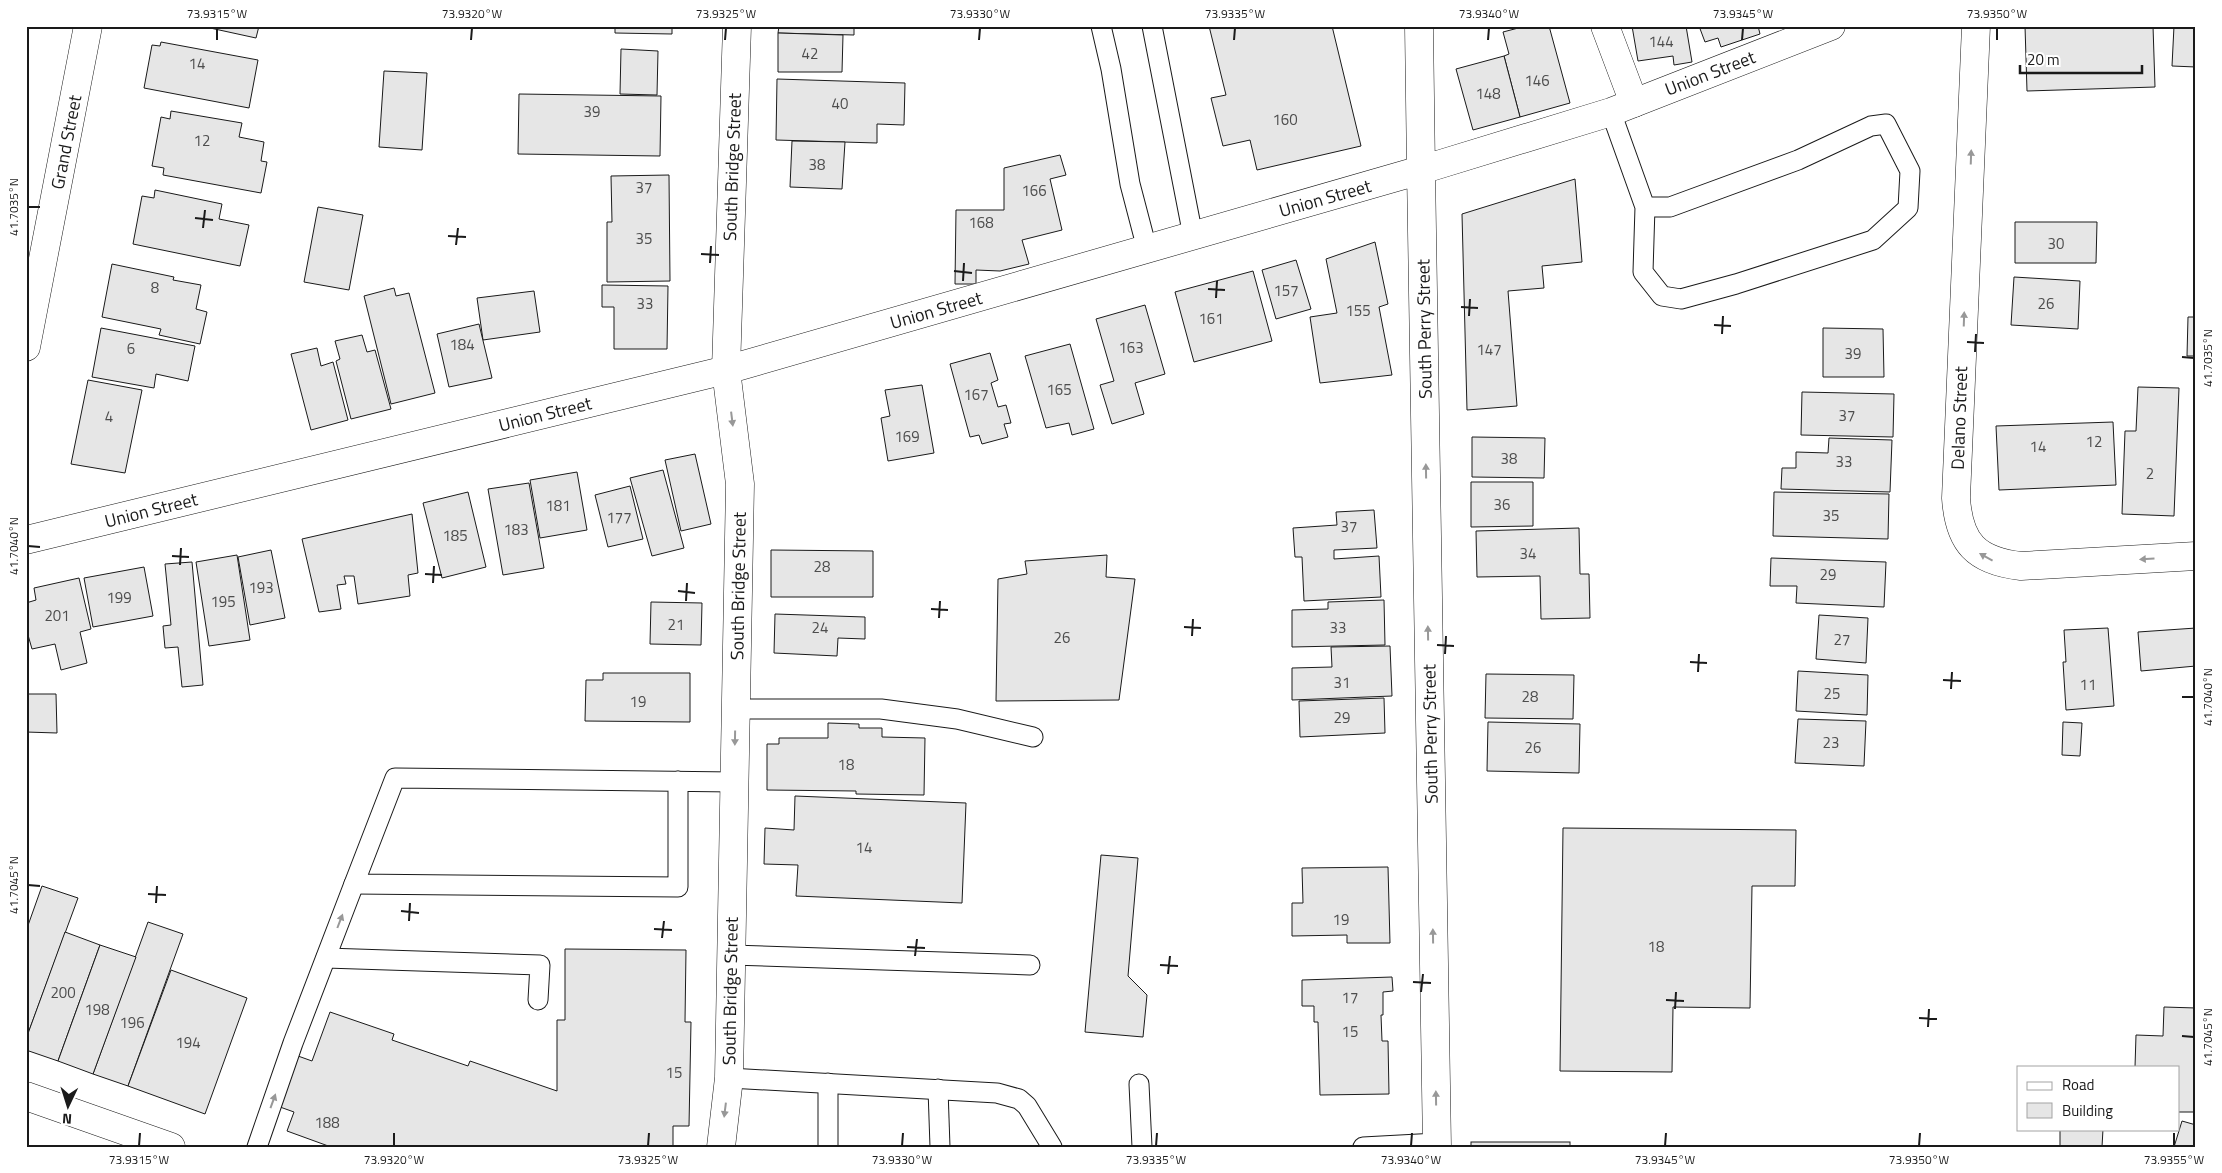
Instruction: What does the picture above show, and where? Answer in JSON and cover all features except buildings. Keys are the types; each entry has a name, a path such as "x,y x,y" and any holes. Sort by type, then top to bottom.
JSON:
{"street":[{"name":"Grand Street","path":"26,347 88,26"},
{"name":"South Bridge Street","path":"721,1147 729,1078 740,484 726,370 737,26"},
{"name":"South Perry Street","path":"1419,26 1437,1145"},
{"path":"1605,26 1622,107"},
{"name":"Union Street","path":"26,540 726,370 1421,170 1622,107 1830,26"},
{"name":"Delano Street","path":"1976,26 1956,498 1957,517 1964,536 1974,549 1988,559 2004,564 2021,566 2196,556"},
{"path":"26,1096 168,1146"}],"lane":[{"path":"1101,26 1111,69 1130,184 1147,249"},
{"path":"1152,26 1193,236"},
{"path":"1622,107 1645,207 1643,272 1662,296 1681,299 1736,284 1873,240 1908,208 1910,171 1886,124 1871,126 1798,160 1670,207 1645,207"},
{"path":"736,710 881,709 957,719 1033,737"},
{"path":"257,1147 326,958 395,778 734,782"},
{"path":"354,884 678,887 678,782"},
{"path":"731,955 1030,965"},
{"path":"326,958 540,965 538,1000"},
{"path":"729,1078 997,1093 1019,1099 1035,1117 1046,1140 1052,1147"},
{"path":"828,1083 828,1147"},
{"path":"1139,1084 1142,1147"},
{"path":"938,1090 940,1147"},
{"path":"1363,1147 1437,1145"}]}
